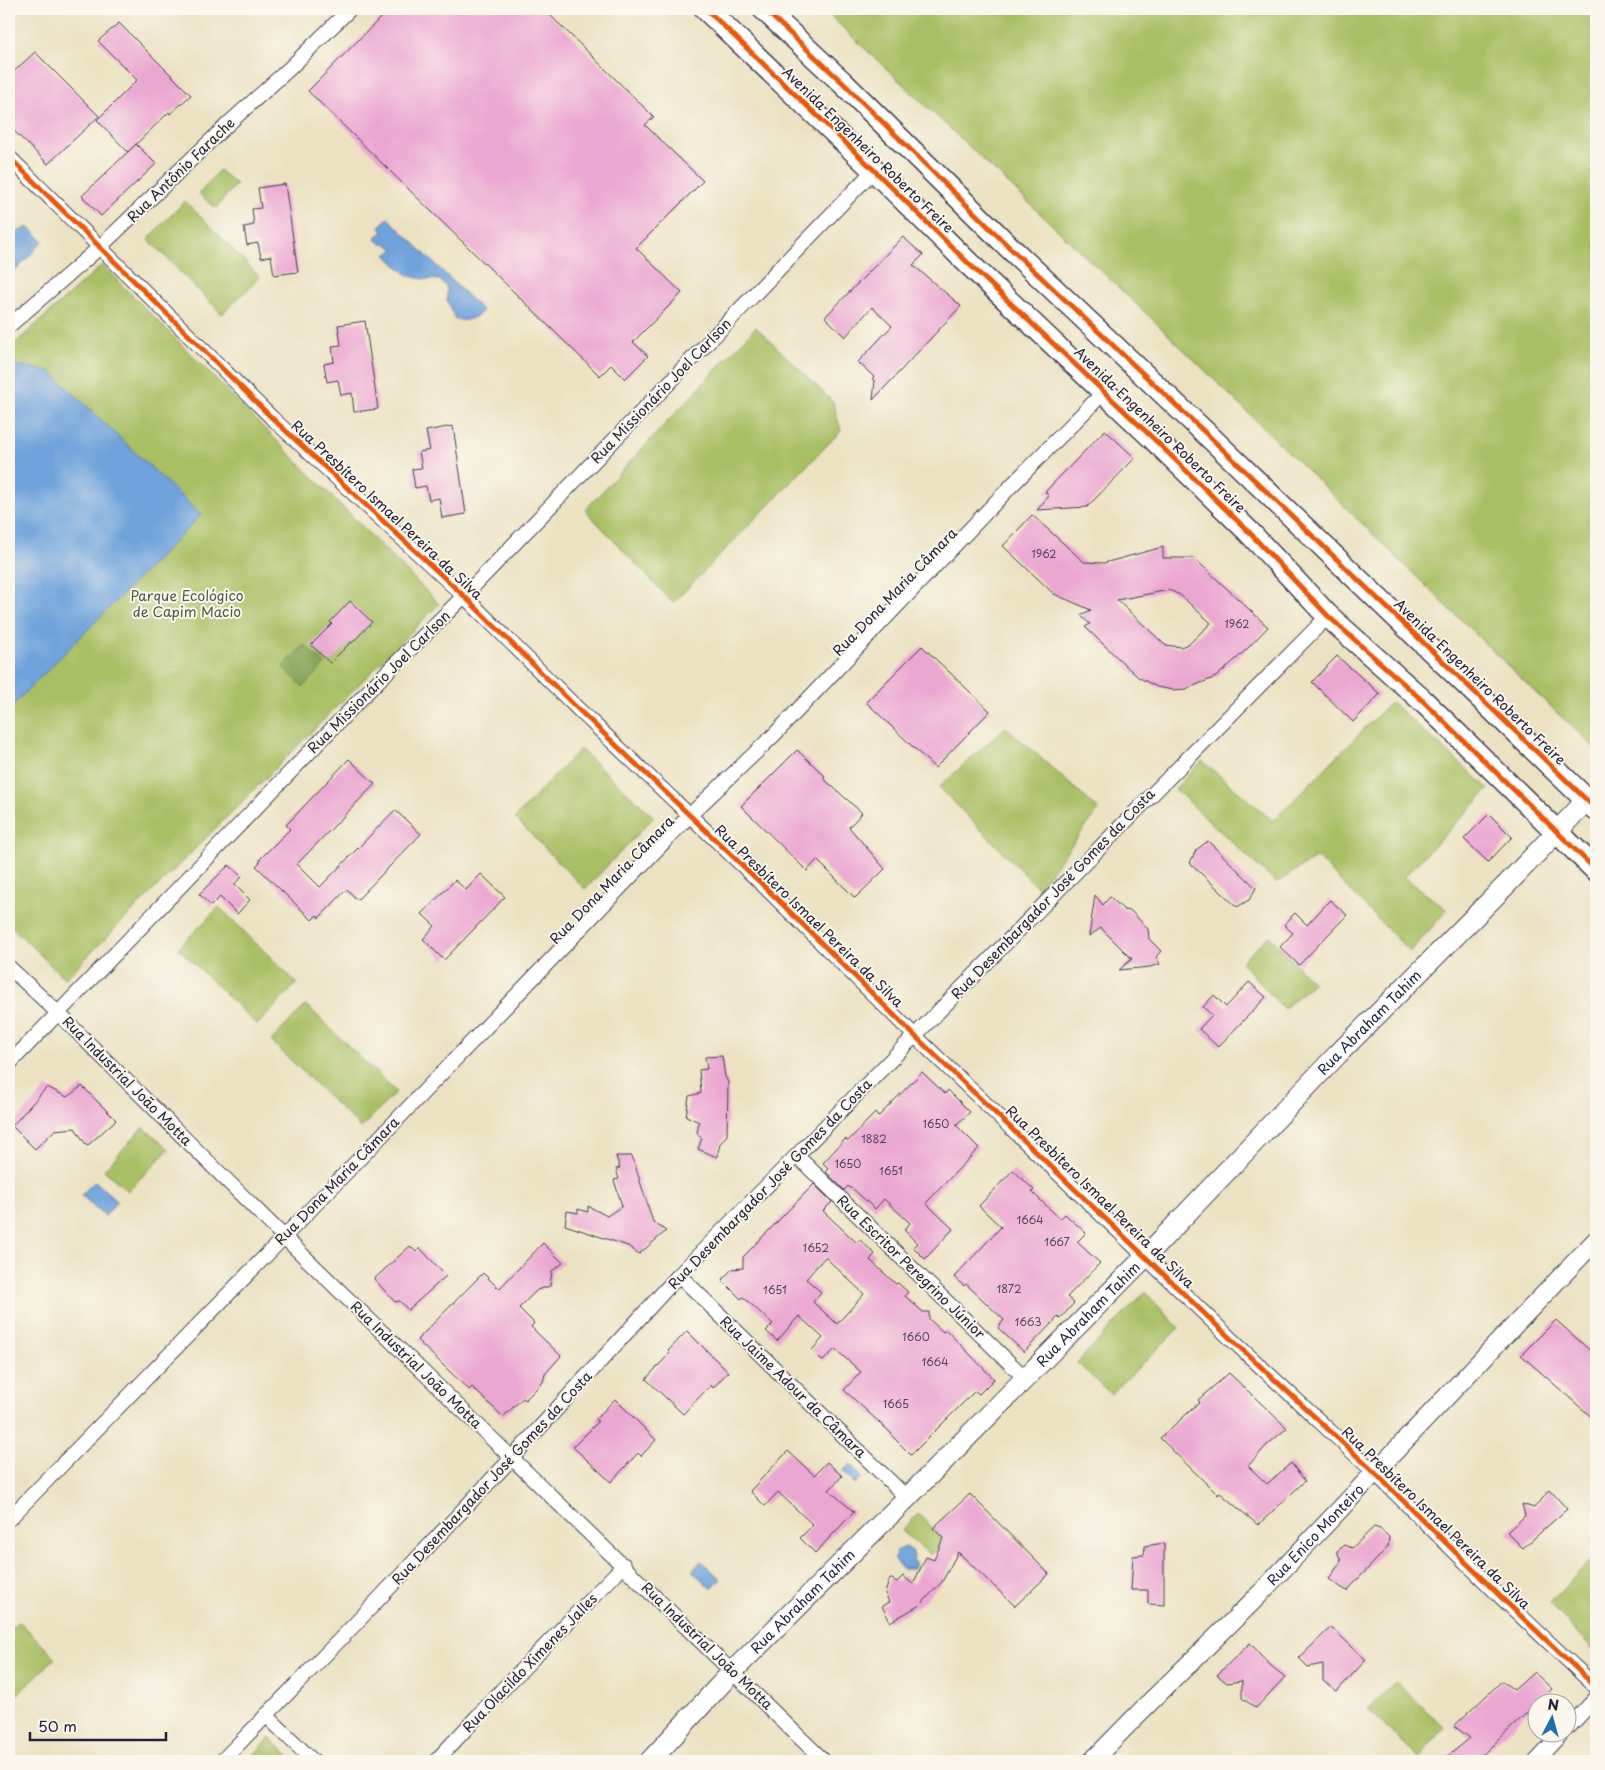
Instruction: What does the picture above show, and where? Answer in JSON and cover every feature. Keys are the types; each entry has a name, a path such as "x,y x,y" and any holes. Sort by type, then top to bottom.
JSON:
{"main road":[{"name":"Avenida Engenheiro Roberto Freire","path":"706,9 1248,531 1328,616 1423,701 1596,870"},
{"name":"Avenida Engenheiro Roberto Freire","path":"764,9 843,83 1008,246 1207,434 1591,804"},
{"name":"Rua Abraham Tahim","path":"650,1761 732,1672 1146,1256 1338,1054 1508,883 1556,831 1591,804"}],"street":[{"name":"Rua Antônio Farache","path":"9,326 100,247 350,9"},
{"name":"Rua Presbítero Ismael Pereira da Silva","path":"9,157 272,418 464,596 914,1036 1232,1340 1374,1472 1504,1600 1596,1687"},
{"name":"Rua Missionário Joel Carlson","path":"9,1064 372,687 464,596 874,170"},
{"name":"Rua Dona Maria Câmara","path":"9,1518 690,815 775,734 1012,485 1104,392"},
{"name":"Rua Desembargador José Gomes da Costa","path":"222,1761 512,1458 680,1275 1328,616"},
{"name":"Rua Industrial João Motta","path":"9,967 824,1761"},
{"name":"Rua Escritor Peregrino Júnior","path":"797,1156 1025,1378"},
{"name":"Rua Enico Monteiro","path":"1092,1761 1252,1602 1596,1240"},
{"name":"Rua Jaime Adour da Câmara","path":"680,1275 907,1498"},
{"name":"Rua Olacildo Ximenes Jalles","path":"436,1761 502,1690 624,1565"},
{"path":"1578,1717 1596,1698"},
{"path":"266,1715 313,1761"},
{"path":"1536,1761 1554,1742"}],"green space":[{"path":"823,9 1596,9 1596,749 1538,695 1153,320"},
{"path":"219,170 236,184 216,208 199,194"},
{"path":"185,201 260,277 222,314 148,239"},
{"name":"Parque Ecológico de Capim Macio","path":"102,265 439,604 65,979 9,924 9,349"},
{"path":"756,327 833,402 841,431 673,603 585,510"},
{"path":"304,645 325,664 303,687 283,667"},
{"path":"1391,702 1489,789 1404,877 1447,910 1410,952 1317,857 1276,883 1175,789 1202,761 1273,821"},
{"path":"1006,727 1099,810 1038,888 939,787"},
{"path":"580,749 654,817 585,889 515,818"},
{"path":"219,907 297,983 257,1025 178,948"},
{"path":"1269,936 1313,983 1284,1009 1241,962"},
{"path":"306,1005 396,1092 361,1128 271,1041"},
{"path":"143,1127 169,1149 128,1191 104,1170"},
{"path":"1145,1292 1179,1328 1111,1394 1077,1363"},
{"path":"918,1514 946,1541 931,1555 902,1531"},
{"path":"1596,1554 1596,1653 1550,1603"},
{"path":"19,1621 55,1658 9,1703 9,1630"},
{"path":"1396,1682 1444,1727 1419,1758 1368,1709"},
{"path":"270,1738 294,1761 248,1761"}],"water":[{"path":"388,218 483,311 470,319 455,319 447,300 447,288 440,280 415,277 394,263 386,255 394,249 385,243 383,245 374,238 383,232 379,226"},
{"path":"29,227 43,241 9,277 12,234"},
{"path":"9,364 50,371 201,515 9,709"},
{"path":"95,1181 117,1201 105,1216 81,1195"},
{"path":"850,1464 862,1477 855,1484 843,1471"},
{"path":"906,1547 912,1551 914,1557 913,1562 916,1564 913,1569 902,1569 894,1558 898,1550"},
{"path":"701,1561 721,1579 712,1589 692,1571"}],"building":[{"path":"389,9 544,9 654,117 645,125 703,181 636,248 682,293 633,342 648,356 625,379 611,365 600,376 308,91"},
{"path":"119,23 191,95 170,114 169,112 128,152 97,120 137,80 98,41"},
{"path":"35,52 99,116 48,164 9,126 9,76"},
{"path":"136,144 156,164 101,216 82,196"},
{"path":"285,184 298,272 274,275 271,256 261,258 258,243 247,245 244,227 254,225 252,209 261,208 258,188"},
{"path":"903,237 923,255 913,265 961,306 873,400 875,381 872,379 874,377 858,362 892,326 872,307 845,337 825,317"},
{"path":"365,321 378,409 354,412 352,393 341,395 338,380 327,382 324,364 334,362 332,346 341,345 338,325"},
{"path":"453,426 466,514 442,518 439,498 429,500 426,486 415,488 412,469 422,468 419,452 430,450 426,431"},
{"path":"1105,430 1135,458 1087,507 1037,510 1049,496 1045,492"},
{"path":"1032,515 1084,562 1104,563 1163,547 1163,558 1194,558 1268,627 1216,677 1186,689 1173,690 1157,687 1138,677 1085,627 1090,624 1080,615 1091,610 1054,594 1003,546","holes":["1169,590 1180,595 1211,623 1190,643 1181,647 1165,645 1117,600"]},
{"path":"350,601 372,622 330,663 311,645 332,624 330,622"},
{"path":"922,646 990,711 935,768 866,702"},
{"path":"1337,656 1380,694 1353,722 1312,682"},
{"path":"797,750 825,776 823,778 862,813 849,827 885,869 855,898 817,860 807,871 741,806"},
{"path":"349,759 375,784 297,864 320,887 395,810 421,834 357,900 347,889 319,918 317,915 312,920 256,866 260,859 290,829 286,825"},
{"path":"1489,814 1512,837 1488,862 1464,839"},
{"path":"1208,841 1256,888 1249,900 1237,907 1190,863 1196,850"},
{"path":"229,865 242,877 234,884 250,900 237,914 220,897 211,906 199,894"},
{"path":"481,874 505,897 444,960 423,939 435,926 422,914 455,880 466,890"},
{"path":"1095,895 1103,905 1110,897 1124,910 1131,911 1148,929 1149,939 1161,951 1156,957 1160,964 1150,967 1119,970 1132,959 1101,928 1089,936"},
{"path":"1330,900 1347,915 1299,965 1280,947 1293,933 1284,925 1295,913 1307,925"},
{"path":"1249,982 1266,997 1218,1047 1199,1029 1212,1015 1203,1007 1214,995 1226,1007"},
{"path":"722,1056 725,1077 728,1082 727,1135 720,1144 717,1157 698,1149 702,1138 697,1134 699,1122 686,1116 689,1096 701,1093 699,1070 707,1069 705,1057"},
{"path":"922,1072 945,1094 948,1090 970,1112 956,1125 979,1148 926,1203 953,1229 925,1259 913,1247 917,1243 904,1230 910,1223 884,1199 875,1209 852,1188 848,1186 844,1190 826,1172 829,1169 823,1163 845,1139 848,1141 875,1113 878,1117"},
{"path":"82,1086 116,1120 87,1146 75,1128 55,1130 35,1149 12,1126 47,1087 67,1097"},
{"path":"616,1156 632,1156 653,1222 666,1231 639,1254 628,1246 565,1225 567,1211 578,1213 578,1209 588,1212 588,1206 607,1216 622,1206 614,1180 619,1179 616,1169 620,1168"},
{"path":"1013,1170 1034,1190 1032,1192 1060,1219 1065,1214 1086,1233 1077,1242 1100,1263 1067,1297 1074,1303 1060,1319 1058,1317 1024,1352 998,1328 1004,1320 966,1284 964,1286 954,1277 1001,1227 979,1206"},
{"path":"814,1184 832,1202 823,1211 857,1243 860,1240 875,1254 870,1260 896,1284 898,1283 908,1292 905,1296 923,1312 929,1312 929,1319 943,1332 946,1330 994,1379 979,1394 975,1391 911,1455 892,1434 844,1390 861,1372 835,1349 823,1361 812,1350 823,1338 799,1316 777,1341 766,1331 773,1324 743,1297 741,1299 722,1280 732,1269 743,1268 743,1257","holes":["825,1257 864,1294 837,1324 813,1302 821,1292 806,1279"]},
{"path":"543,1243 563,1263 552,1271 550,1286 537,1290 519,1308 534,1323 531,1327 561,1356 545,1374 543,1382 525,1400 523,1398 503,1417 472,1387 469,1390 417,1340 483,1273 499,1289"},
{"path":"410,1246 416,1252 420,1248 446,1276 408,1310 400,1301 395,1302 374,1279"},
{"path":"1556,1320 1596,1356 1596,1421 1521,1355"},
{"path":"687,1331 728,1372 713,1388 711,1385 683,1414 646,1379"},
{"path":"1229,1373 1287,1428 1267,1445 1248,1466 1267,1484 1291,1463 1305,1481 1258,1525 1220,1493 1218,1495 1160,1438 1200,1402 1198,1400"},
{"path":"615,1399 656,1440 641,1456 638,1453 611,1482 573,1447 598,1422 596,1419"},
{"path":"788,1451 814,1475 827,1462 842,1476 829,1490 854,1512 815,1553 800,1538 813,1525 778,1492 765,1506 750,1491"},
{"path":"1550,1490 1567,1509 1523,1548 1507,1532 1525,1516 1522,1504 1534,1508"},
{"path":"970,1494 1049,1574 1015,1606 958,1552 942,1582 920,1605 890,1622 882,1606 889,1602 885,1593 890,1578 897,1582 903,1576 913,1584 926,1557 934,1560 943,1538 933,1528"},
{"path":"1374,1527 1380,1529 1389,1537 1388,1547 1347,1591 1329,1579 1341,1561 1337,1551 1345,1545 1352,1548"},
{"path":"1164,1543 1164,1605 1148,1604 1148,1590 1131,1590 1133,1556 1144,1555 1145,1546"},
{"path":"1331,1627 1366,1660 1337,1691 1323,1681 1323,1664 1308,1667 1299,1658"},
{"path":"1250,1643 1270,1665 1285,1677 1256,1708 1242,1698 1242,1681 1227,1683 1217,1675"},
{"path":"1534,1672 1552,1689 1549,1692 1528,1692 1528,1712 1476,1761 1442,1761 1470,1738 1454,1726 1502,1681 1514,1690"}],"cycle path":[{"path":"706,9 966,261 1157,442 1248,531 1328,616 1423,701 1596,870"},
{"path":"764,9 843,83 1008,246 1214,441 1596,809"},
{"path":"9,157 272,418 464,596 577,708 765,887 915,1036 1232,1340 1374,1472 1504,1600 1596,1687"}]}
